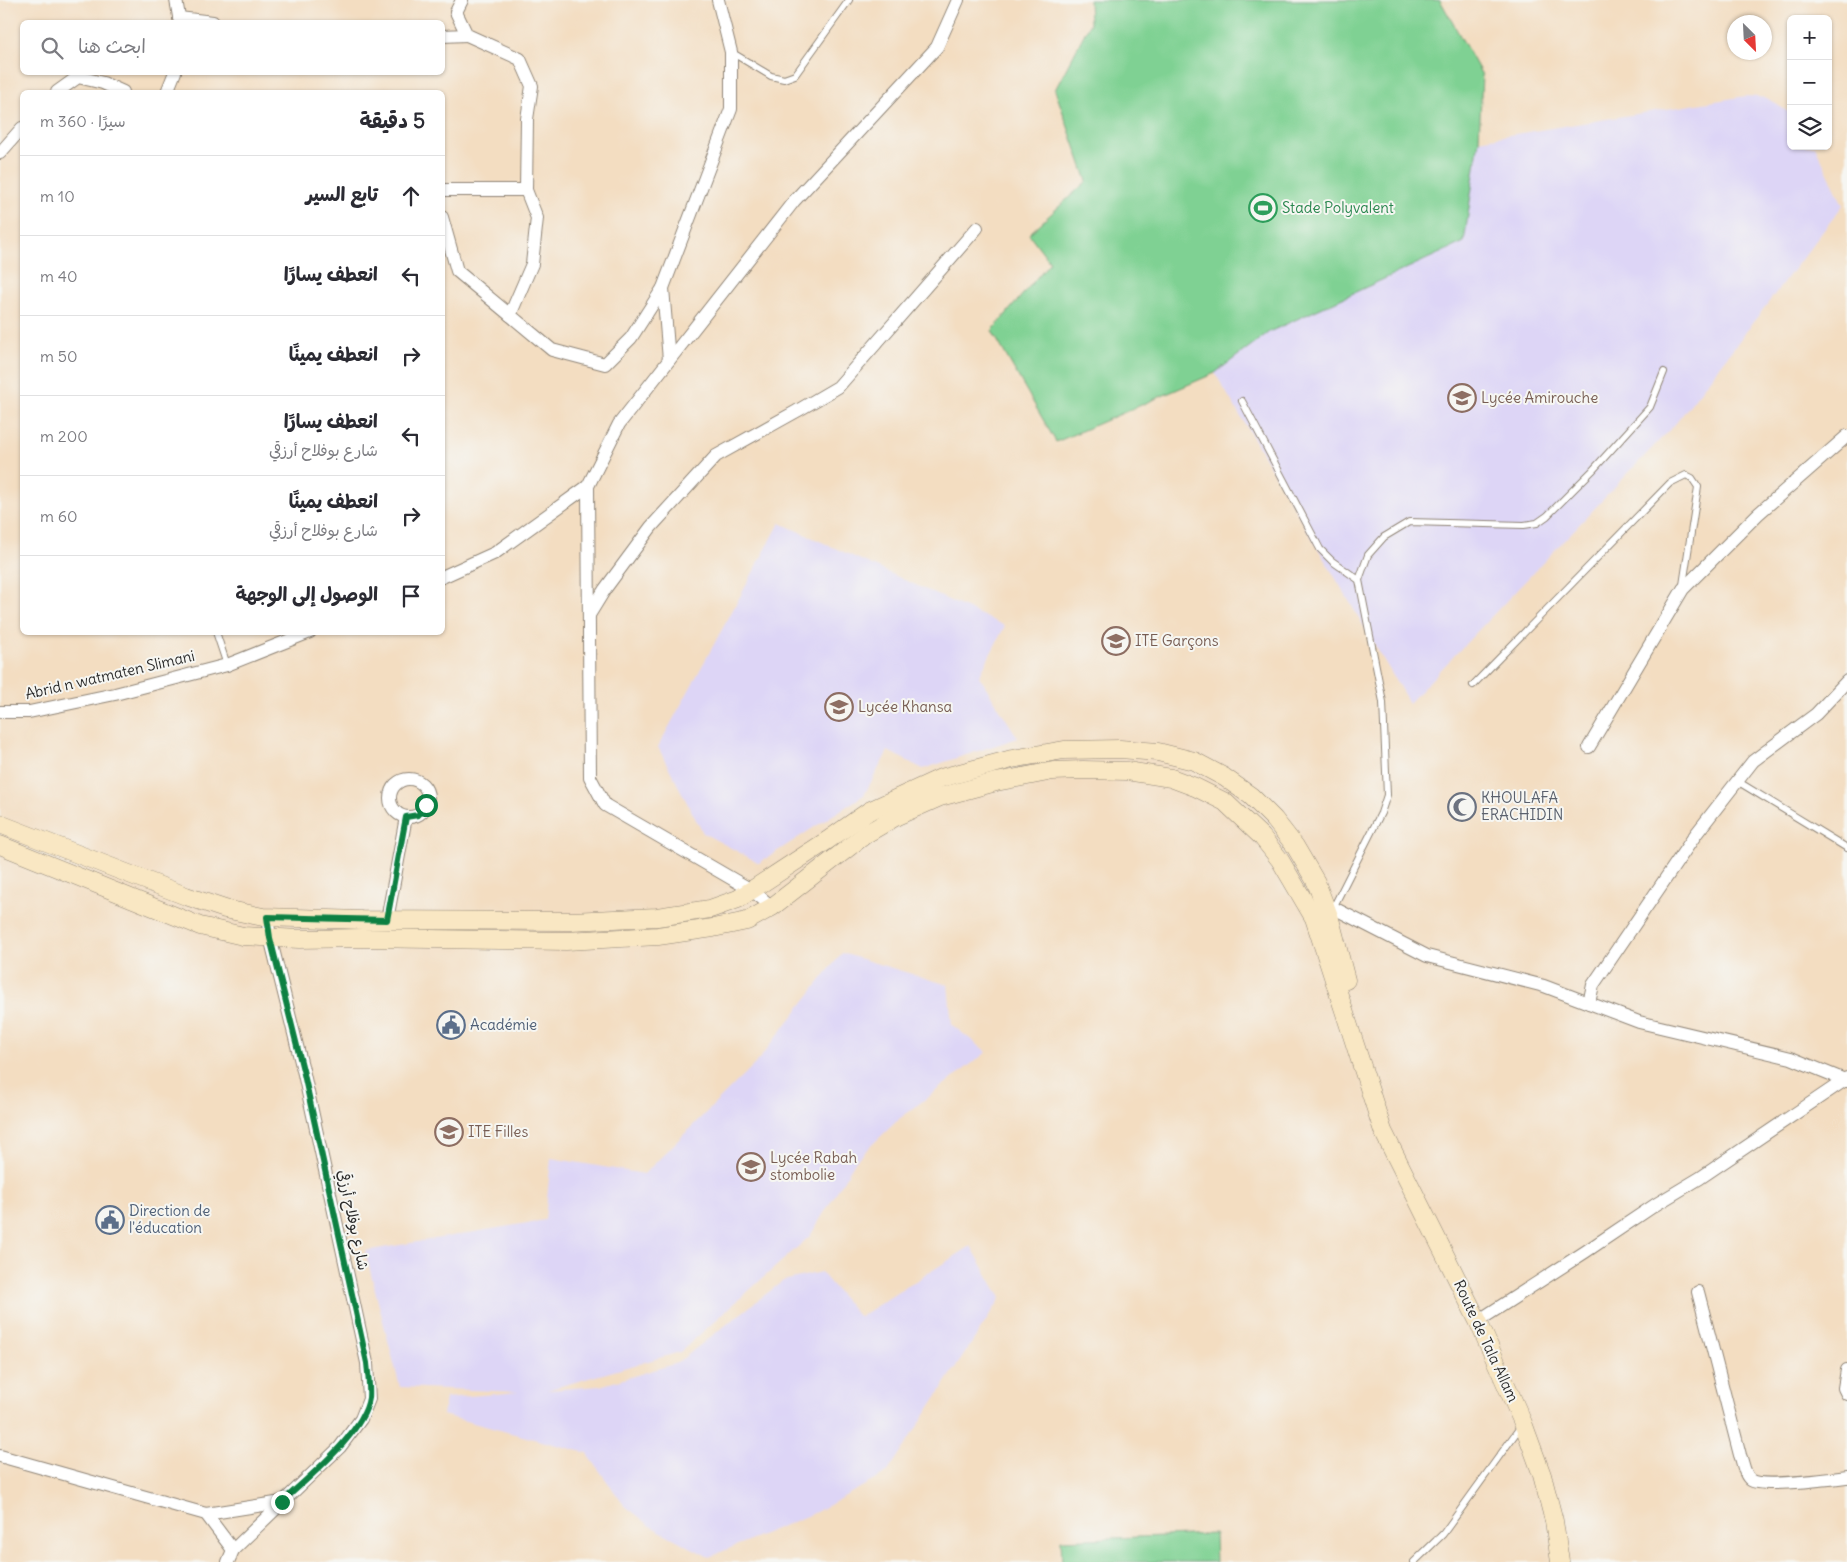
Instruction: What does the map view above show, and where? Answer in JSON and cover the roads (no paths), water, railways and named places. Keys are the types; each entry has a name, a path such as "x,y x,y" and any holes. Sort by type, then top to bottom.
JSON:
{"main road":[{"path":"0,824 194,899 225,909 267,917 571,921 657,917 710,909 738,899 753,891 869,810 941,778 1012,759 1064,750 1120,749 1158,752 1194,761 1224,777 1251,796 1274,819 1295,846 1316,882 1322,905"},
{"path":"0,845 200,926 243,936 299,939 566,941 658,936 747,921 772,906 866,834 897,816 940,797 996,782 1053,771 1127,771 1171,778 1225,802 1262,837 1280,860 1322,905"},
{"name":"Route de Tala Allam","path":"1322,905 1314,918 1383,1132 1478,1321 1523,1423 1542,1474 1554,1521 1560,1562"}],"street":[{"path":"176,0 180,20"},
{"path":"462,0 456,12 468,35"},
{"path":"445,228 457,271 552,350 605,364 631,338 664,288 731,109 731,52 718,0"},
{"path":"772,906 753,891 605,805 590,778 588,486 619,424 794,201 937,47 958,0"},
{"path":"445,36 468,35 520,59 532,86 527,119 526,190 537,218 532,264 510,315"},
{"path":"168,90 174,75"},
{"path":"60,90 78,78 103,83 119,90"},
{"path":"0,153 20,130"},
{"path":"445,190 526,190"},
{"path":"589,616 605,590 651,527 716,456 838,387 977,228"},
{"path":"664,288 669,360"},
{"path":"1589,747 1683,589 1758,514 1847,436"},
{"path":"445,576 496,553 588,486"},
{"name":"Abrid n watmaten Slimani","path":"0,712 29,712 115,694 227,665 302,635"},
{"path":"1589,1002 1593,985 1696,834 1753,761 1816,714 1847,681"},
{"path":"387,920 406,817"},
{"path":"1322,905 1427,956 1544,986 1639,1022 1791,1058 1846,1080"},
{"name":"شارع بوفلاح أرزقي","path":"206,1514 230,1556 282,1502 340,1447 361,1419 369,1398 367,1363 304,1074 270,938 267,917"},
{"path":"1478,1321 1655,1205 1700,1178 1846,1080"},
{"path":"1698,1292 1740,1455 1745,1472 1751,1480 1782,1483 1847,1478"},
{"path":"1847,1370 1844,1388 1847,1394"},
{"path":"0,1456 206,1514 282,1502"}],"lane":[{"path":"731,52 771,76 784,79 795,75 849,0"},
{"path":"1322,905 1381,814 1387,795 1382,702 1359,580 1368,556 1384,537 1409,522 1524,525 1537,523 1547,516 1592,471 1650,407 1664,372"},
{"path":"1242,401 1320,549 1332,561 1359,580"},
{"path":"1473,685 1670,483 1686,475 1692,478 1698,487 1683,589"},
{"path":"217,635 227,665"},
{"path":"1737,781 1847,848"},
{"path":"1414,1562 1443,1534 1523,1423"}],"place":[{"name":"Stade Polyvalent","path":"1263,208"},
{"name":"Lycée Amirouche","path":"1462,398"},
{"name":"ITE Garçons","path":"1116,641"},
{"name":"Lycée Khansa","path":"839,707"},
{"name":"KHOULAFA ERACHIDIN","path":"1462,807"},
{"name":"Académie","path":"451,1025"},
{"name":"ITE Filles","path":"449,1132"},
{"name":"Lycée Rabah stombolie","path":"751,1167"},
{"name":"Direction de l'éducation","path":"110,1220"}]}
